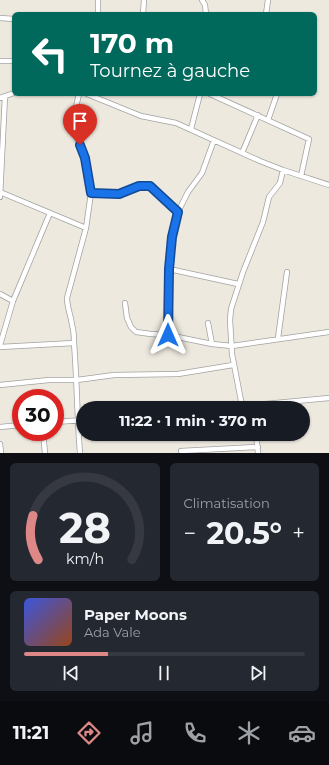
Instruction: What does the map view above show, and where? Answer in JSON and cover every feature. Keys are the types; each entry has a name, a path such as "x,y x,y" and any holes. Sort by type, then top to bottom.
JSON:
{"street":[{"path":"98,0 98,12"},
{"path":"143,12 144,0"},
{"path":"202,0 205,5 206,12"},
{"path":"266,12 268,0"},
{"path":"0,18 12,19"},
{"path":"0,61 12,61"},
{"path":"77,401 74,343 67,298 86,228 91,193 85,158 74,127 75,111 79,96"},
{"path":"92,96 141,116 176,123 283,170 329,185"},
{"path":"191,129 199,96"},
{"path":"215,96 309,139 300,176"},
{"path":"268,120 276,96"},
{"path":"3,97 0,194 86,228"},
{"path":"242,153 258,115"},
{"path":"168,335 169,269 172,237 178,212 186,195 202,173 214,140"},
{"path":"241,401 233,365 230,320 231,308 238,284 263,222 269,196 280,183 283,170"},
{"path":"91,193 119,194 139,186 150,186 178,212"},
{"path":"50,213 13,301 0,346 74,343"},
{"path":"169,269 238,284"},
{"path":"278,338 287,272"},
{"path":"0,294 13,301"},
{"path":"125,303 127,318 131,327 136,332 168,335 212,344 232,346 278,338 329,332"},
{"path":"208,323 212,344"},
{"path":"0,385 49,380 77,380 114,375 178,374 233,365"},
{"path":"304,401 329,398"},
{"path":"64,421 76,420"},
{"path":"0,427 12,426"},
{"path":"44,441 45,453"},
{"path":"79,441 80,453"},
{"path":"257,441 258,453"},
{"path":"0,444 1,453"},
{"path":"181,452 258,447"}],"route":[{"path":"80,145 85,158 91,193 119,194 139,186 150,186 178,212 172,237 169,269 168,335"}]}
